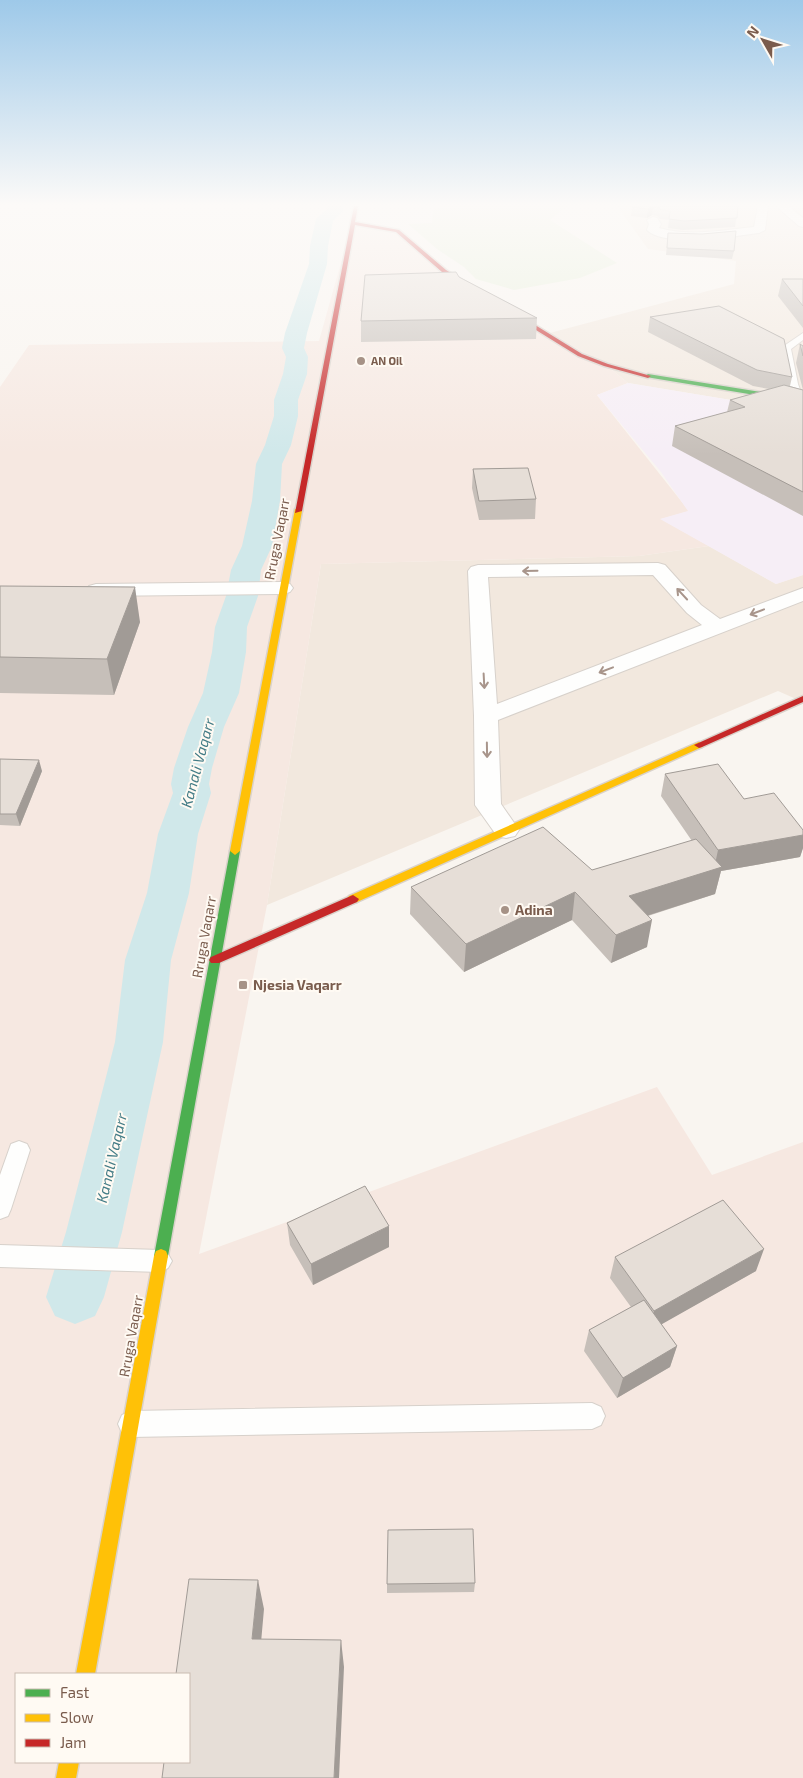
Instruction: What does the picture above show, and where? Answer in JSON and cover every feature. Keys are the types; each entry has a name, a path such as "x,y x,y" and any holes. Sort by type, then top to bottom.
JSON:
{"main road":[{"name":"Rruga Vaqarr","path":"85,1673 283,588 340,289"},
{"path":"473,289 580,354 597,362 662,379 774,396 802,403"},
{"path":"215,960 803,699"},
{"path":"66,1778 69,1763"}],"street":[{"path":"506,830 488,805 486,716 478,571 658,569 694,608 718,627"},
{"path":"78,590 283,588"},
{"path":"486,716 803,594"}],"lane":[{"path":"802,403 793,384 786,348 803,336"},
{"path":"0,1208 19,1150"},
{"path":"0,1256 58,1256 160,1261"},
{"path":"131,1424 592,1416"}],"shaded area":[{"path":"334,289 475,289 606,365 628,383 597,395 689,511 661,519 709,546 639,556 321,564 267,905 199,1254 657,1087 712,1175 803,1142 803,1778 0,1778 0,387 29,345 319,341"},
{"path":"715,289 803,289 803,412 628,383 606,365 546,334"},
{"path":"628,383 803,412 803,575 776,584 660,519 688,511 661,472 597,395"},
{"path":"709,546 776,584 803,575 803,702 778,691 267,905 321,564 639,556"}],"building":[{"path":"364,289 482,289 537,318 361,321"},
{"path":"790,289 803,289 803,306"},
{"path":"719,306 784,339 792,377 757,370 650,317"},
{"path":"784,385 803,390 803,492 675,426 745,407 730,400"},
{"path":"528,468 536,499 479,501 473,469"},
{"path":"0,586 135,587 107,659 0,657"},
{"path":"0,759 39,760 16,814 0,814"},
{"path":"718,764 744,799 774,793 803,830 803,835 718,850 665,774"},
{"path":"543,827 592,870 696,839 722,867 629,896 652,920 616,935 575,892 466,944 411,887"},
{"path":"365,1186 389,1226 311,1264 287,1223"},
{"path":"723,1200 764,1249 654,1311 615,1257"},
{"path":"644,1300 677,1346 623,1378 589,1330"},
{"path":"473,1529 475,1583 387,1584 388,1530"},
{"path":"189,1579 258,1580 252,1639 341,1640 334,1778 162,1778 164,1763 190,1763 190,1673 176,1673"}],"waterway":[{"name":"Kanali Vaqarr","path":"75,1297 94,1232 139,1042 148,960 168,893 178,834 192,793 190,784 193,768 206,727 221,693 229,652 231,627 242,596 246,570 257,546 266,501 269,464 278,445 286,416 286,400 295,374 297,357 293,348 296,333 310,289"}],"traffic: fast":[{"path":"648,376 774,396 803,404"},
{"path":"161,1256 235,851"}],"traffic: slow":[{"path":"235,851 298,511"},
{"path":"353,899 699,745"},
{"path":"85,1673 161,1256"},
{"path":"66,1778 69,1763"}],"traffic: jam":[{"path":"298,511 340,289"},
{"path":"473,289 580,355 606,365 648,376"},
{"path":"699,745 803,699"},
{"path":"215,960 353,899"}],"place":[{"name":"AN Oil","path":"361,361"},
{"name":"Adina","path":"505,910"},
{"name":"Njesia Vaqarr","path":"243,985"}]}
